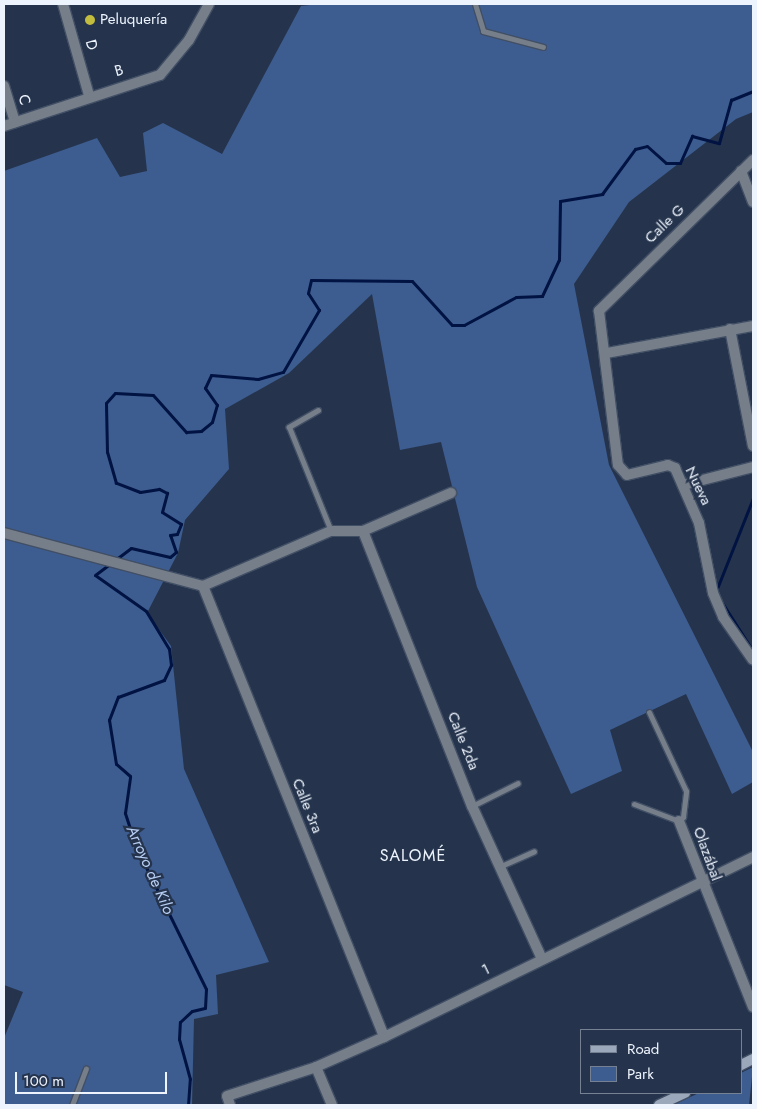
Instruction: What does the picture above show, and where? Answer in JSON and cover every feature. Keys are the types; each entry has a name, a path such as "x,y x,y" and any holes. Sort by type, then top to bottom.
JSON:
{"street":[{"name":"D","path":"64,4 89,95"},
{"name":"B","path":"4,126 89,95 160,75 189,40 209,4"},
{"name":"C","path":"4,86 15,122"},
{"name":"Calle G","path":"599,311 753,160"},
{"path":"741,171 753,202"},
{"name":"Nueva","path":"599,311 607,353 618,465 627,475 668,465 675,468 699,523 717,601 753,660"},
{"path":"607,353 753,326"},
{"path":"730,330 753,446"},
{"path":"683,484 753,467"},
{"path":"4,533 203,586 331,532 363,531 451,493"},
{"name":"Calle 2da","path":"363,531 472,806 542,959"},
{"name":"Calle 3ra","path":"203,586 384,1037"},
{"name":"Olazábal","path":"679,821 701,885 753,1007"},
{"name":"1","path":"228,1101 384,1037 542,959 701,885 753,857"},
{"path":"316,1066 332,1105"},
{"path":"659,1105 682,1094"}],"lane":[{"path":"475,4 483,31 543,47"},
{"path":"318,410 289,426 331,532"},
{"name":"Olazábal","path":"650,712 686,791 679,821"},
{"path":"472,806 518,783"},
{"path":"634,804 679,821"},
{"path":"500,866 534,851"},
{"path":"72,1105 86,1069"}],"green space":[{"path":"319,4 753,4 753,112 736,119 629,202 574,284 609,465 753,752 753,782 732,794 686,694 610,730 622,771 571,794 477,587 441,442 400,450 372,294 289,373 225,409 229,469 185,520 178,553 147,613 171,646 184,769 269,962 216,975 218,1014 194,1019 192,1105 4,1105 4,1038 23,992 4,985 4,171 97,138 120,177 147,171 143,133 163,123 222,154 301,6"},
{"path":"753,1067 749,1105 673,1105 697,1094 742,1094 742,1072"}],"waterway":[{"name":"Arroyo de Kilo","path":"188,1105 190,1079 179,1039 180,1022 192,1011 205,1008 206,989 136,847 125,813 130,776 116,764 109,720 118,697 164,680 171,665 169,649 146,611 95,575 131,548 170,557 176,552 170,535 177,534 181,524 162,512 167,493 159,489 140,492 116,483 107,452 106,403 115,393 153,395 186,432 201,431 212,422 217,405 205,388 211,375 258,379 283,372 319,310 308,293 311,280 412,281 452,325 464,325 516,297 542,296 559,260 560,201 602,194 635,149 647,146 666,163 680,163 692,136 719,143 731,100 753,91"},
{"path":"716,591 753,498"},
{"path":"721,601 753,651"}],"place":[{"name":"Peluquería","path":"90,20"}],"district":[{"name":"SALOMÉ","path":"413,856"}]}
